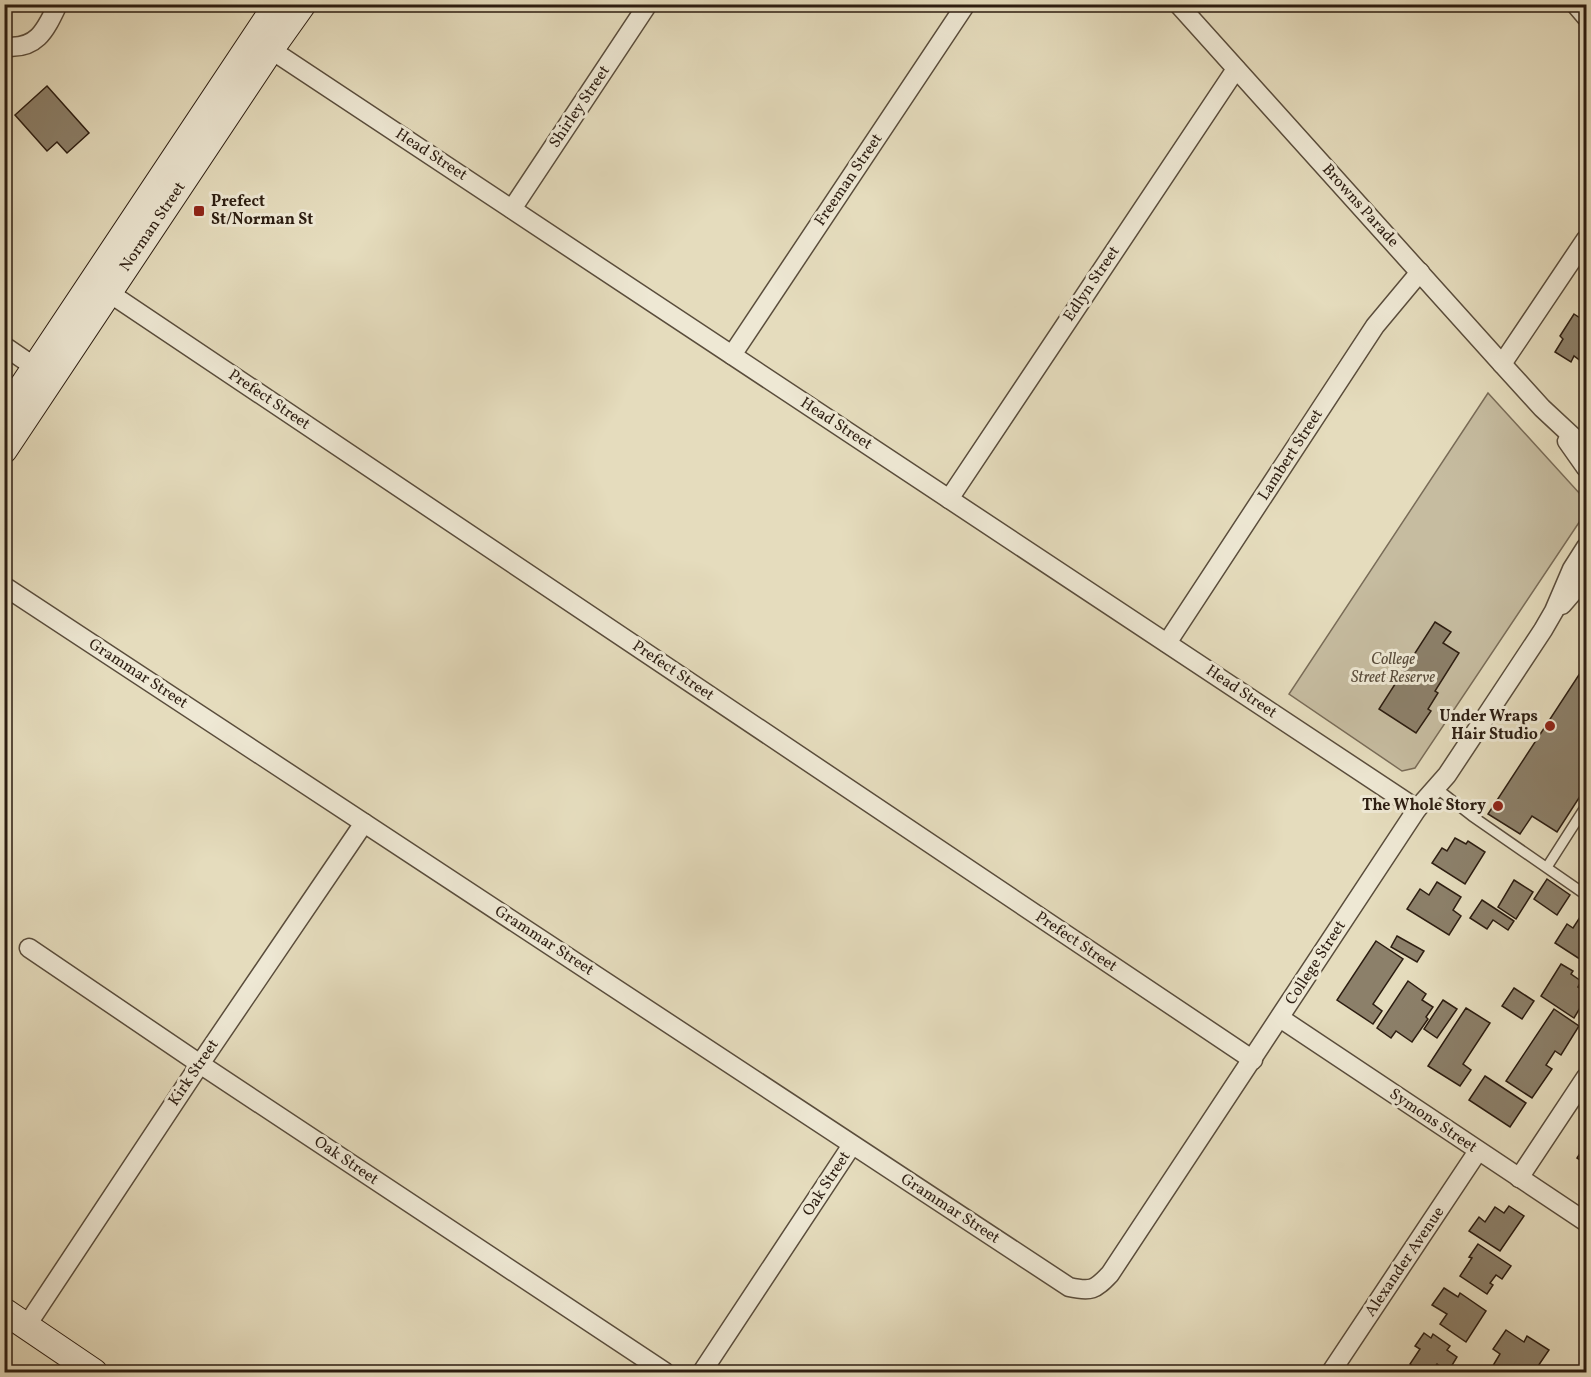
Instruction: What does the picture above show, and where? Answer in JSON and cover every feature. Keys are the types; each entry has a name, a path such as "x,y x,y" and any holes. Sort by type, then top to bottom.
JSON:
{"main road":[{"name":"Norman Street","path":"262,44 277,4"},
{"name":"Norman Street","path":"4,450 44,373 262,44 303,4"},
{"name":"Norman Street","path":"4,414 44,373"},
{"path":"4,1311 94,1372"}],"street":[{"path":"4,46 23,46 38,38 58,4"},
{"name":"Shirley Street","path":"512,209 648,4"},
{"name":"Freeman Street","path":"732,355 966,4"},
{"name":"Browns Parade","path":"1178,4 1542,408 1587,449"},
{"path":"1575,4 1587,17"},
{"name":"Head Street","path":"262,44 1418,809"},
{"name":"Edlyn Street","path":"949,499 1236,69"},
{"path":"1502,364 1587,239"},
{"name":"Lambert Street","path":"1167,644 1375,326 1420,272"},
{"name":"Prefect Street","path":"101,287 1253,1060"},
{"path":"4,345 44,373"},
{"name":"Browns Parade","path":"1542,408 1587,468"},
{"name":"College Street","path":"1086,1291 1098,1287 1110,1274 1418,809 1447,776 1543,630 1572,569 1587,547"},
{"name":"College Street","path":"1543,630 1587,577"},
{"name":"Grammar Street","path":"4,585 1069,1287 1086,1291"},
{"name":"Kirk Street","path":"27,1326 200,1064 364,823"},
{"name":"Oak Street","path":"29,948 665,1372"},
{"name":"Symons Street","path":"1280,1018 1587,1222"},
{"path":"1520,1178 1587,1077"},
{"name":"Oak Street","path":"702,1372 852,1145"},
{"name":"Alexander Avenue","path":"1331,1372 1478,1151"}],"lane":[{"path":"1435,787 1472,816 1587,895"},
{"path":"1547,867 1587,806"}],"green space":[{"name":"College Street Reserve","path":"1488,393 1581,495 1584,515 1415,768 1402,771 1289,694"}],"building":[{"path":"47,86 89,133 67,153 57,142 47,151 15,115"},
{"path":"1574,314 1586,322 1586,365 1574,356 1571,362 1555,352 1563,339 1560,336"},
{"path":"1435,622 1451,632 1443,643 1459,653 1435,691 1438,693 1428,709 1431,711 1416,733 1379,709"},
{"path":"1586,664 1586,787 1557,832 1532,816 1520,834 1488,814"},
{"path":"1455,838 1466,844 1468,841 1485,852 1465,884 1432,863 1442,848 1447,851"},
{"path":"1547,879 1570,895 1557,915 1534,899"},
{"path":"1514,880 1533,892 1516,919 1498,907"},
{"path":"1437,882 1461,897 1453,910 1461,916 1449,935 1407,909 1420,889 1429,895"},
{"path":"1482,900 1514,921 1508,930 1493,920 1487,929 1470,918"},
{"path":"1582,914 1586,917 1586,963 1555,943 1567,924 1573,928"},
{"path":"1397,936 1424,951 1417,962 1391,947"},
{"path":"1376,941 1403,959 1373,1004 1382,1011 1373,1024 1337,1000"},
{"path":"1561,964 1573,971 1571,974 1581,981 1578,987 1586,993 1586,998 1574,1018 1541,996"},
{"path":"1408,981 1426,994 1422,1000 1433,1007 1426,1017 1428,1019 1412,1042 1396,1031 1391,1038 1377,1028"},
{"path":"1514,988 1534,1001 1522,1019 1502,1006"},
{"path":"1443,1000 1457,1009 1437,1038 1424,1029"},
{"path":"1466,1008 1490,1023 1463,1064 1471,1070 1460,1086 1428,1066"},
{"path":"1554,1009 1579,1026 1561,1055 1555,1051 1546,1065 1552,1069 1532,1098 1506,1081"},
{"path":"1485,1076 1526,1103 1510,1127 1469,1100"},
{"path":"1586,1144 1586,1164 1577,1158"},
{"path":"1509,1206 1524,1216 1500,1251 1469,1231 1479,1217 1485,1222 1495,1207 1504,1213"},
{"path":"1478,1244 1511,1266 1502,1279 1496,1275 1490,1283 1493,1285 1487,1294 1460,1276"},
{"path":"1444,1288 1458,1297 1460,1293 1486,1311 1466,1342 1440,1324 1447,1314 1432,1305"},
{"path":"1506,1330 1524,1342 1527,1336 1549,1350 1534,1372 1496,1372 1491,1369 1500,1354 1493,1349"},
{"path":"1424,1333 1431,1338 1433,1334 1450,1346 1447,1350 1457,1357 1448,1372 1437,1364 1431,1372 1422,1372 1410,1364 1420,1349 1415,1346"},
{"path":"1391,1367 1400,1372 1387,1372"}],"place":[{"name":"Prefect St/Norman St","path":"199,211"},
{"name":"Under Wraps Hair Studio","path":"1550,726"},
{"name":"The Whole Story","path":"1498,806"}]}
